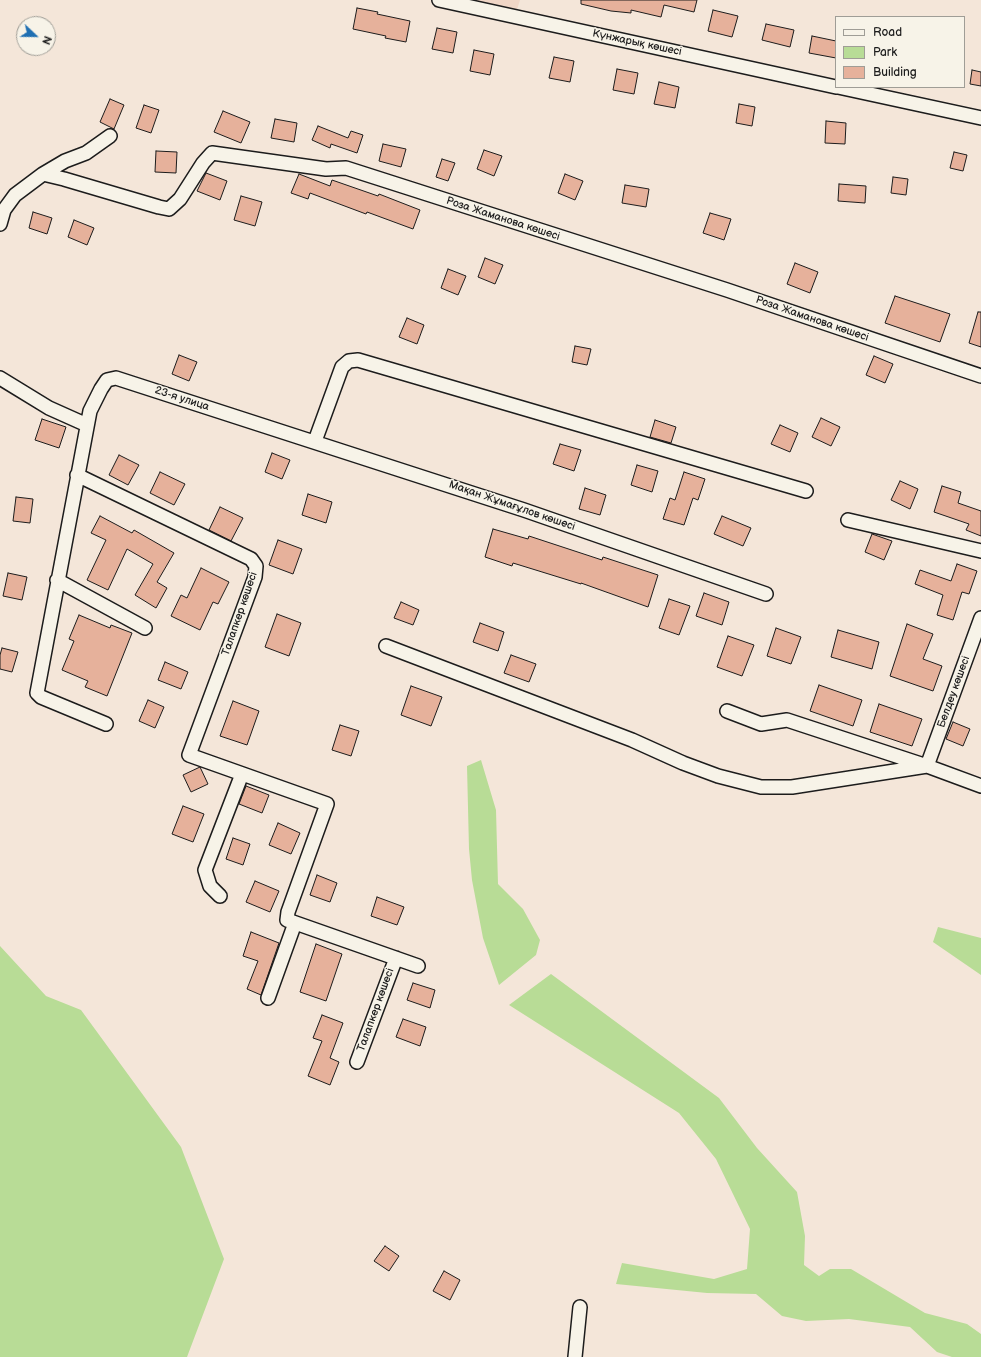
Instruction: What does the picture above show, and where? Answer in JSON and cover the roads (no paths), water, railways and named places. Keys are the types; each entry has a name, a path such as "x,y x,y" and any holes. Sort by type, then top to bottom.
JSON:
{"street":[{"name":"Күнжарық көшесі","path":"439,0 835,87"},
{"name":"Күнжарық көшесі","path":"842,88 981,118"},
{"path":"0,224 4,210 15,195 43,174 86,153 110,136"},
{"name":"Роза Жаманова көшесі","path":"43,174 169,209 180,199 203,163 212,153 326,169 346,168 727,290 981,376"},
{"path":"315,441 342,367 349,361 358,360 806,491"},
{"path":"0,378 49,408 87,425 37,693 41,697 106,724"},
{"name":"23-я улица","path":"87,425 90,411 101,389 107,380 116,378 257,422"},
{"name":"Мақан Жұмағұлов көшесі","path":"257,422 524,510 766,594"},
{"name":"Талапкер көшесі","path":"77,474 251,559 256,566 255,577 189,755 327,804 288,912 287,920 418,966"},
{"path":"848,520 981,551"},
{"path":"58,580 145,628"},
{"name":"Белдеу көшесі","path":"927,766 981,618"},
{"path":"386,646 632,740 683,763 718,776 761,787 792,787 927,766"},
{"path":"727,711 762,724 786,720 927,766 981,786"},
{"path":"220,896 210,886 205,870 242,774"},
{"path":"268,998 295,922"},
{"name":"Талапкер көшесі","path":"357,1062 396,958"},
{"path":"575,1357 580,1307"}]}
